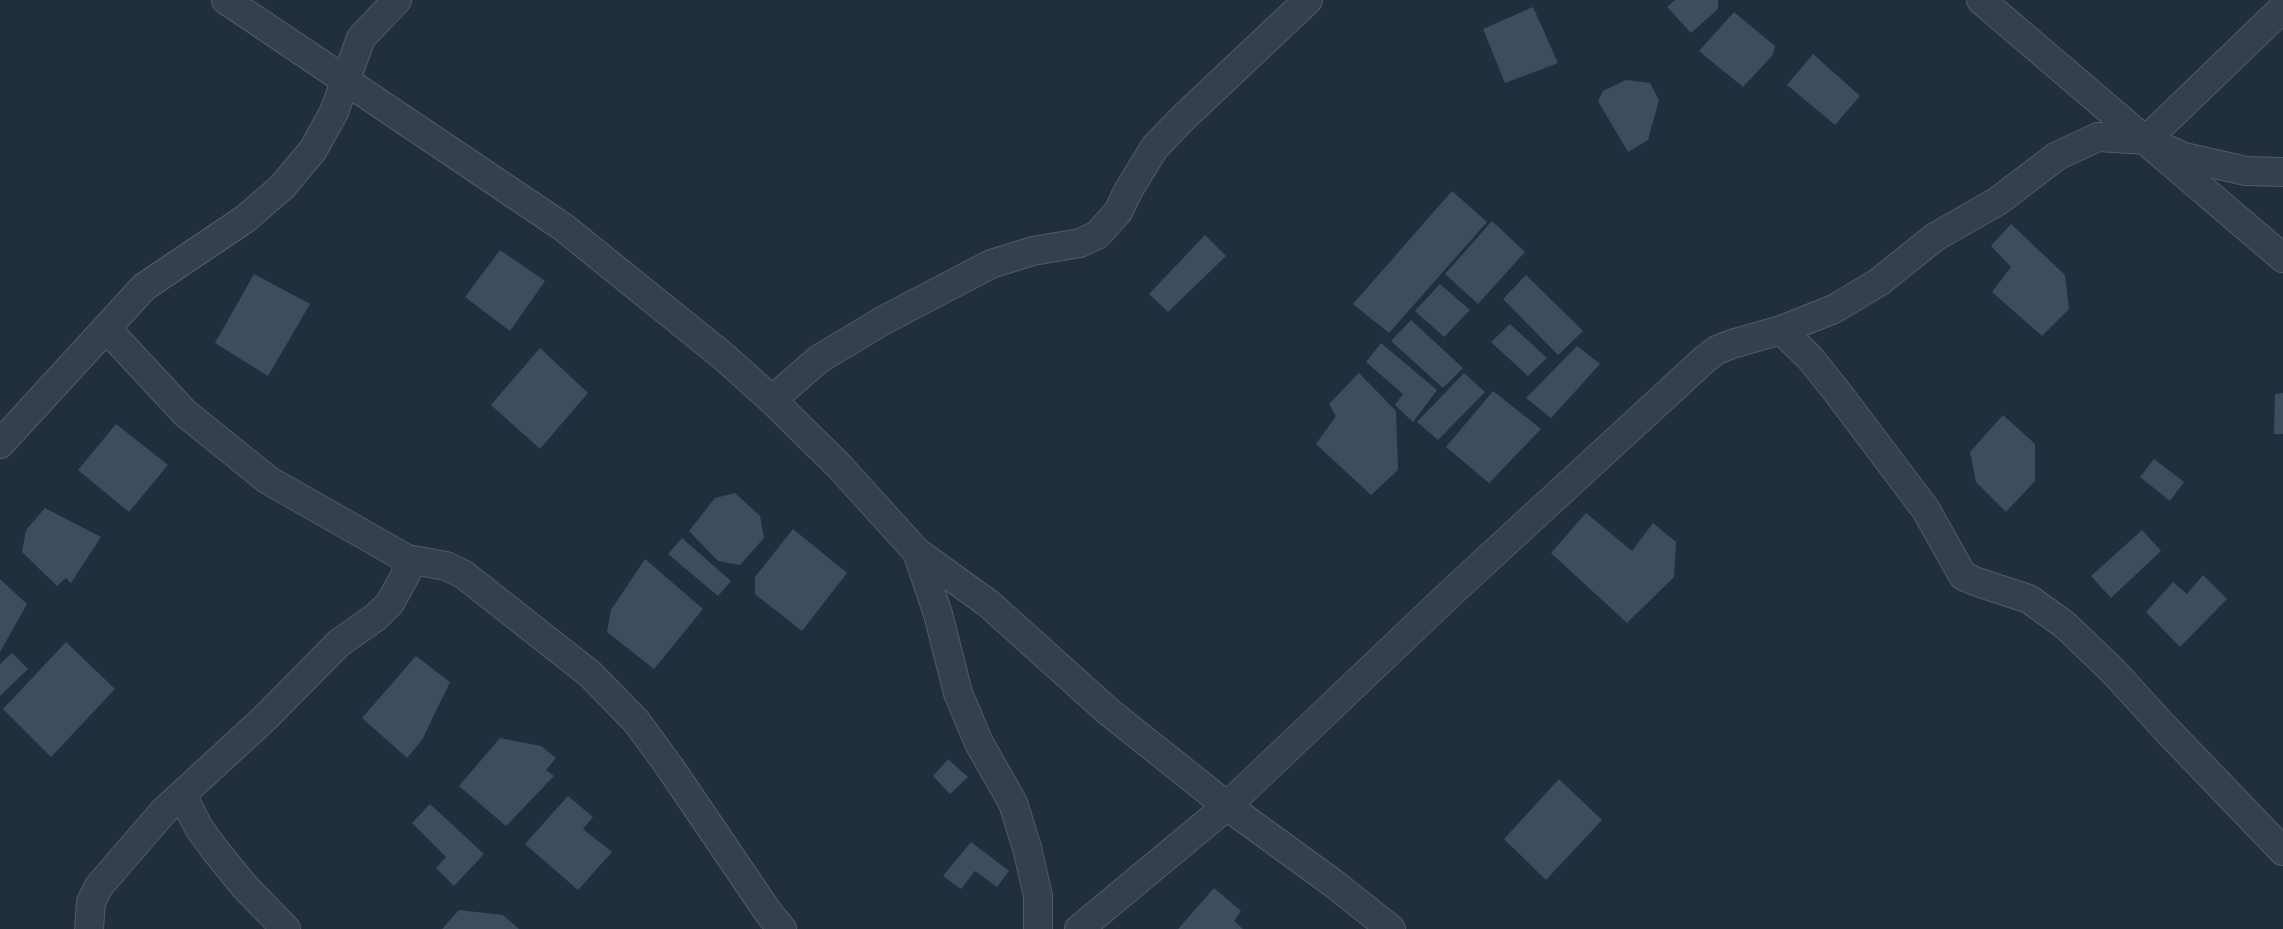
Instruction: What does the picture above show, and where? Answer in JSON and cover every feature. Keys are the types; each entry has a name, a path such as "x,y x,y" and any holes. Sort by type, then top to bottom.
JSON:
{"street":[{"path":"226,0 563,227 723,356 772,400 839,466 917,552 989,604 1109,712 1227,806 1334,883 1391,929"},
{"path":"0,444 144,287 245,219 282,187 312,150 334,112 361,38 397,0"},
{"path":"772,400 819,359 884,320 990,264 1034,251 1080,243 1097,235 1118,212 1128,190 1154,147 1308,0"},
{"path":"1981,0 2283,258"},
{"path":"2146,140 2283,8"},
{"path":"1079,929 1227,806 1454,590 1705,359 1732,344 1781,330 1834,309 1879,282 1936,237 1998,201 2057,156 2098,138 2146,140 2184,157 2246,171 2283,172"},
{"path":"106,328 185,412 268,480 407,559 446,566 463,574 590,674 636,721 669,766 768,912 782,929"},
{"path":"1781,330 1810,358 1926,510 1963,576 2029,599 2065,625 2114,672 2283,851"},
{"path":"917,552 938,614 958,693 979,743 1013,803 1016,812 1027,848 1038,896 1038,929"},
{"path":"89,929 91,902 99,886 164,811 266,718 339,643 376,617 390,603 406,574 407,559"},
{"path":"182,795 199,828 215,850 245,887 286,929"}],"building":[{"path":"1675,0 1718,0 1718,9 1691,33 1667,7"},
{"path":"1533,7 1558,63 1505,83 1483,29"},
{"path":"1734,12 1775,46 1772,56 1743,87 1699,51"},
{"path":"1813,54 1860,96 1835,125 1787,85"},
{"path":"1626,80 1650,83 1659,100 1648,140 1628,152 1598,101 1603,91"},
{"path":"1452,191 1487,222 1389,333 1353,304"},
{"path":"1492,221 1525,252 1478,304 1445,274"},
{"path":"2011,224 2065,275 2069,309 2042,336 1992,292 2011,267 1991,246"},
{"path":"1205,235 1226,256 1168,312 1149,294"},
{"path":"500,250 545,281 510,331 465,297"},
{"path":"254,274 310,304 268,376 215,343"},
{"path":"1526,275 1583,331 1558,355 1503,299"},
{"path":"1440,284 1470,310 1444,337 1415,311"},
{"path":"1411,320 1463,368 1443,388 1391,341"},
{"path":"1510,324 1547,358 1528,376 1491,342"},
{"path":"1381,343 1437,390 1413,422 1395,405 1403,394 1366,362"},
{"path":"1577,346 1600,364 1551,418 1526,398"},
{"path":"540,348 588,393 540,449 491,405"},
{"path":"1359,373 1396,411 1398,470 1371,495 1316,444 1336,416 1329,404"},
{"path":"1464,373 1485,392 1438,440 1417,422"},
{"path":"1493,391 1541,429 1489,483 1446,447"},
{"path":"2283,393 2283,434 2274,434 2275,394"},
{"path":"2003,415 2035,444 2035,481 2006,512 1976,482 1970,452"},
{"path":"116,424 168,465 129,512 78,470"},
{"path":"2154,459 2184,482 2170,501 2140,477"},
{"path":"735,493 760,516 764,538 740,565 718,561 689,531 715,498"},
{"path":"45,508 101,537 71,583 66,578 57,586 22,552 26,530"},
{"path":"1586,513 1632,551 1653,523 1676,542 1674,577 1627,623 1551,553"},
{"path":"793,529 847,573 802,631 755,594 755,577"},
{"path":"2142,530 2161,551 2111,598 2091,576"},
{"path":"682,538 731,581 718,596 668,554"},
{"path":"645,559 703,609 654,669 607,632 611,610"},
{"path":"2203,575 2227,599 2180,647 2146,612 2173,582 2187,594"},
{"path":"0,579 27,604 0,652"},
{"path":"66,642 115,689 51,757 3,709"},
{"path":"12,653 28,669 0,696 0,664"},
{"path":"416,656 450,682 422,740 407,758 362,718"},
{"path":"500,738 541,746 556,758 546,770 554,776 506,826 459,786"},
{"path":"948,759 968,777 950,794 933,776"},
{"path":"1559,779 1602,820 1546,880 1504,839"},
{"path":"568,796 593,817 583,829 612,852 578,890 525,844"},
{"path":"430,804 484,854 454,886 436,868 446,857 412,823"},
{"path":"971,842 1009,871 997,887 975,871 961,889 943,876"},
{"path":"1214,888 1241,911 1234,921 1243,929 1178,929"},
{"path":"459,910 503,915 519,929 442,929"}]}
